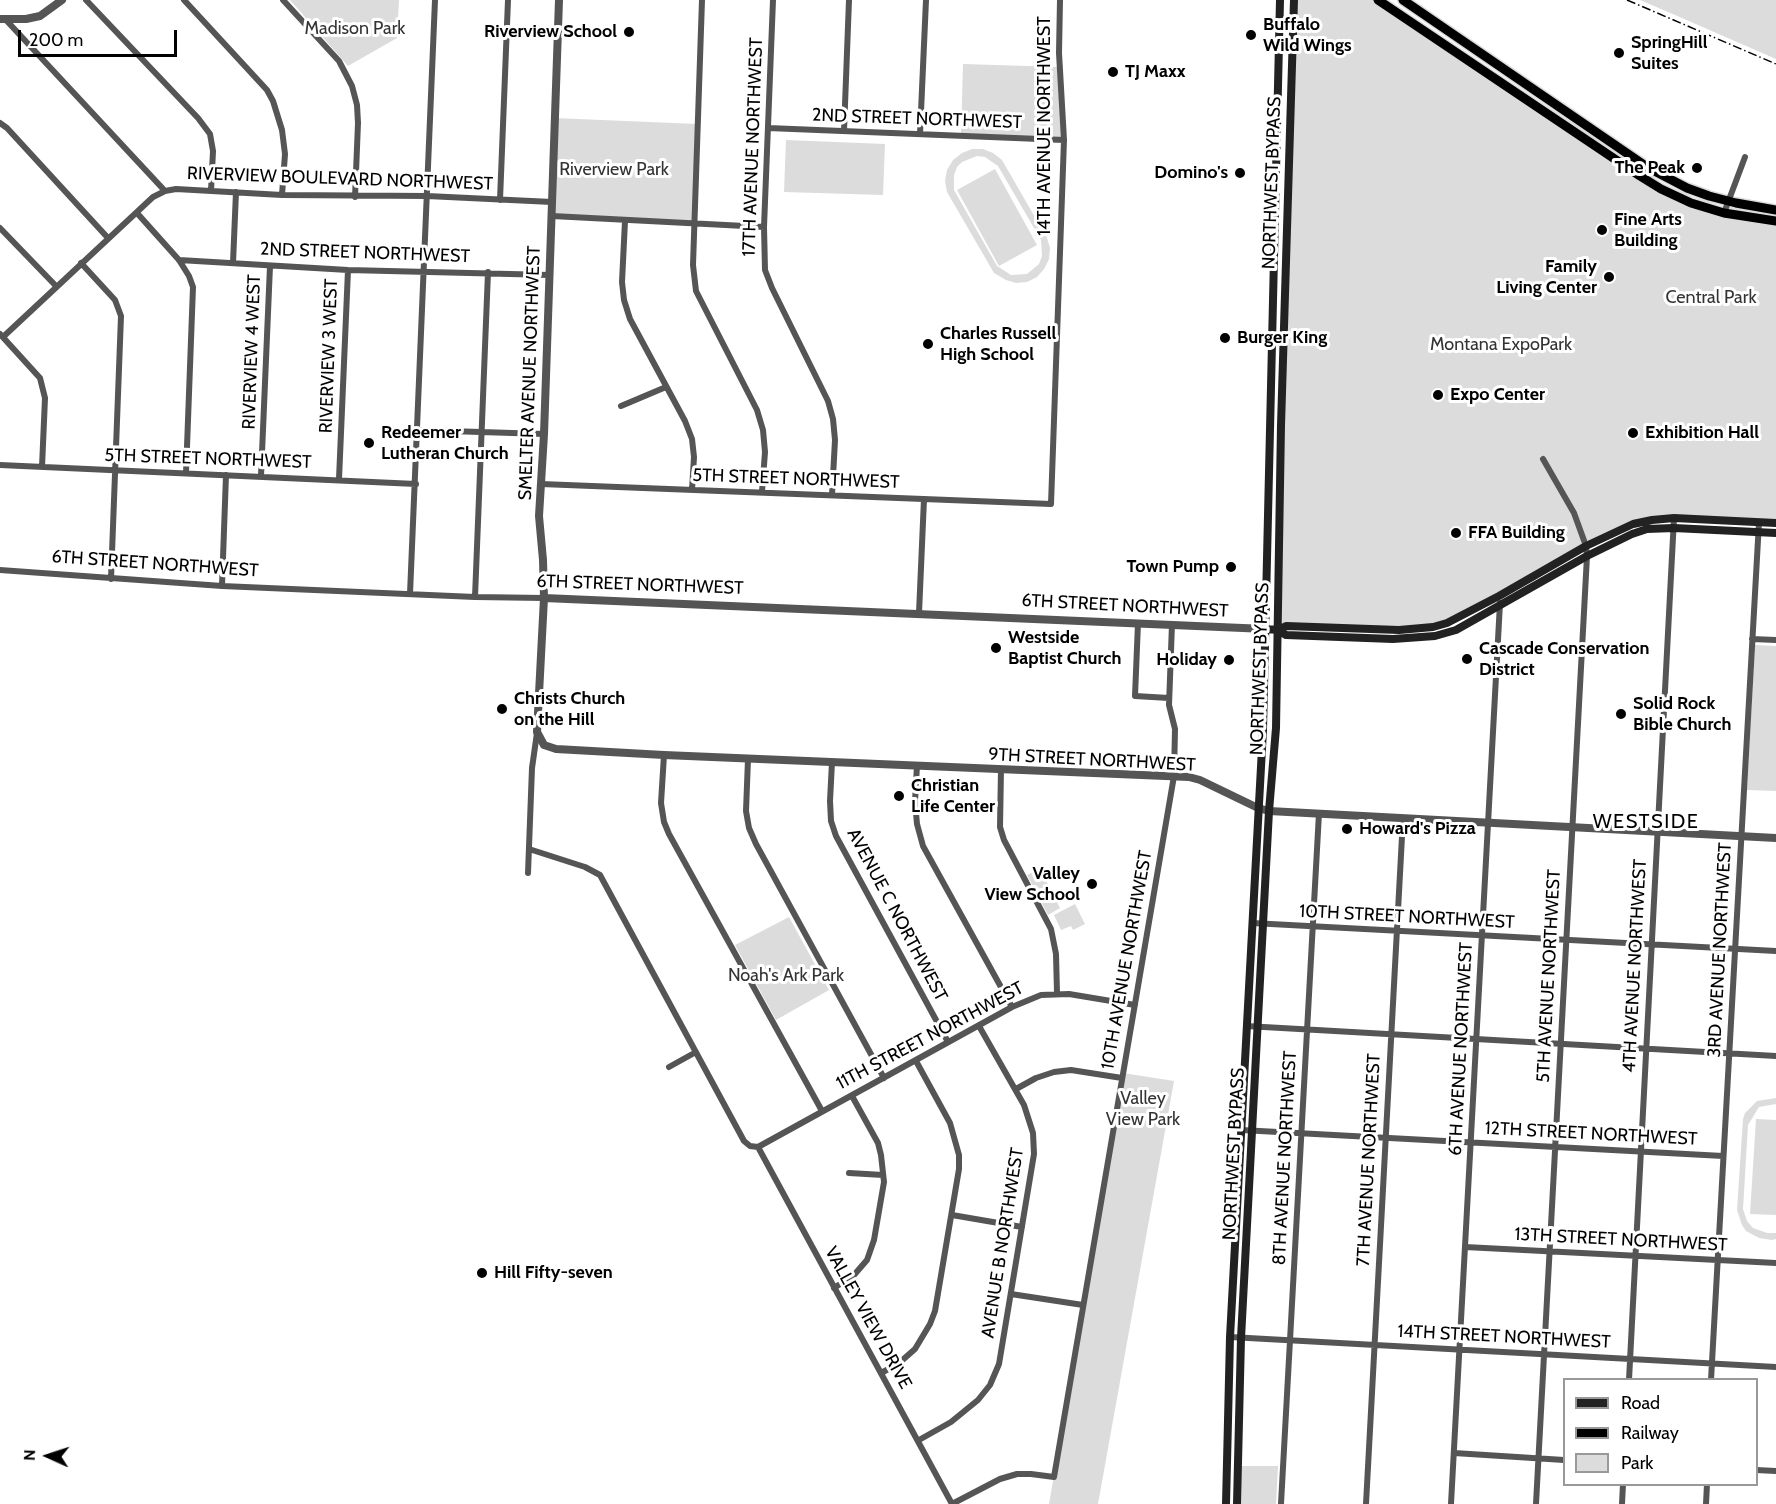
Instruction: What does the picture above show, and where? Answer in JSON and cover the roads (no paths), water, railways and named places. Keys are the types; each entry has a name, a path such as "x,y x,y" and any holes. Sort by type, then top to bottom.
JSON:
{"highway":[{"path":"1378,0 1640,176 1691,202 1724,213 1776,221"},
{"path":"1403,0 1647,167 1687,188 1728,202 1776,210"}],"main road":[{"name":"NORTHWEST BYPASS","path":"1226,1504 1230,1337 1263,730 1280,0"},
{"name":"NORTHWEST BYPASS","path":"1237,1504 1241,1338 1251,1131 1269,811 1276,728 1281,425 1294,0"},
{"name":"6TH STREET NORTHWEST","path":"1499,601 1586,546 1633,524 1674,518 1776,523"},
{"name":"6TH STREET NORTHWEST","path":"1266,628 1278,630 1286,626 1421,629 1447,623 1499,601 1632,534 1647,529 1674,528 1776,533"}],"street":[{"path":"3,19 26,19 40,16 62,0"},
{"path":"86,0 198,118 210,134 213,151 211,191"},
{"path":"184,0 267,90 273,101 282,130 285,154 282,195"},
{"path":"283,0 339,61 352,86 357,105 358,123 355,197"},
{"path":"410,594 435,0"},
{"path":"500,200 507,0"},
{"name":"SMELTER AVENUE NORTHWEST","path":"537,732 544,597 539,516 544,434 559,0"},
{"path":"702,0 693,224 693,265 696,291 757,410 763,430 765,452 762,492"},
{"name":"17TH AVENUE NORTHWEST","path":"773,0 764,227 765,270 828,401 835,440 832,495"},
{"path":"844,131 849,0"},
{"path":"920,134 926,0"},
{"name":"14TH AVENUE NORTHWEST","path":"1051,504 1064,140 1059,53 1060,0"},
{"path":"3,19 165,191"},
{"path":"0,123 108,238"},
{"name":"2ND STREET NORTHWEST","path":"768,128 1064,140"},
{"path":"1724,213 1745,157"},
{"name":"RIVERVIEW BOULEVARD NORTHWEST","path":"1,335 153,197 165,191 176,189 355,197 427,196 552,202"},
{"path":"233,263 236,192"},
{"path":"137,213 179,260 189,276 193,293 186,473"},
{"path":"552,216 764,227"},
{"path":"625,220 622,282 624,300 630,319 685,421 692,439 694,458 692,490"},
{"path":"0,228 56,286"},
{"name":"2ND STREET NORTHWEST","path":"179,260 348,270 549,275"},
{"path":"81,263 115,300 121,316 111,579"},
{"name":"RIVERVIEW 4 WEST","path":"261,476 270,266"},
{"name":"RIVERVIEW 3 WEST","path":"339,480 348,270"},
{"path":"475,597 488,272"},
{"path":"1,335 40,378 45,398 42,467"},
{"path":"621,406 666,387"},
{"path":"417,430 544,434"},
{"name":"5TH AVENUE NORTHWEST","path":"1536,1504 1587,556 1586,546 1574,513 1544,459"},
{"name":"5TH STREET NORTHWEST","path":"0,465 416,484"},
{"path":"222,586 226,475"},
{"name":"5TH STREET NORTHWEST","path":"541,484 1051,504"},
{"path":"919,613 924,500"},
{"name":"4TH AVENUE NORTHWEST","path":"1629,1378 1674,518"},
{"name":"3RD AVENUE NORTHWEST","path":"1711,1378 1759,522"},
{"name":"6TH STREET NORTHWEST","path":"0,570 222,586 475,597 544,597 1266,628"},
{"name":"6TH AVENUE NORTHWEST","path":"1451,1504 1499,601"},
{"path":"1138,623 1135,696 1169,698"},
{"name":"10TH AVENUE NORTHWEST","path":"952,1504 1000,1479 1017,1474 1054,1477 1174,776 1176,744 1169,698 1172,624"},
{"path":"1752,639 1776,640"},
{"path":"528,873 532,768 537,732"},
{"name":"9TH STREET NORTHWEST","path":"537,732 544,745 556,749 1174,776 1200,780 1269,811 1776,838"},
{"path":"664,755 661,803 664,822 669,834 822,1111"},
{"path":"748,759 746,811 749,828 884,1078"},
{"name":"AVENUE C NORTHWEST","path":"832,762 831,821 836,836 948,1042"},
{"path":"917,765 916,824 923,846 1012,1008"},
{"path":"1001,769 1000,826 1004,840 1051,929 1056,954 1057,993"},
{"name":"8TH AVENUE NORTHWEST","path":"1281,1504 1318,813"},
{"name":"7TH AVENUE NORTHWEST","path":"1366,1504 1403,818"},
{"name":"VALLEY VIEW DRIVE","path":"529,849 582,866 600,875 744,1141 754,1146 919,1440 952,1504"},
{"name":"10TH STREET NORTHWEST","path":"1252,923 1776,951"},
{"name":"11TH STREET NORTHWEST","path":"754,1146 852,1096 1012,1008 1041,995 1057,993 1135,1005"},
{"name":"AVENUE B NORTHWEST","path":"919,1440 966,1412 990,1385 999,1364 1022,1227 1034,1143 1031,1123 1016,1089 979,1026"},
{"path":"1246,1026 1776,1056"},
{"path":"669,1067 696,1052"},
{"path":"881,1373 898,1364 915,1348 935,1311 959,1169 959,1155 950,1123 915,1061"},
{"path":"1016,1089 1036,1078 1063,1071 1088,1071 1122,1078"},
{"path":"834,1288 860,1270 872,1249 884,1182 878,1143 852,1096"},
{"name":"12TH STREET NORTHWEST","path":"1241,1130 1723,1156"},
{"path":"849,1173 883,1175"},
{"path":"952,1215 1022,1227"},
{"name":"13TH STREET NORTHWEST","path":"1465,1247 1776,1263"},
{"path":"1011,1294 1083,1305"},
{"name":"14TH STREET NORTHWEST","path":"1230,1337 1776,1367"},
{"path":"1454,1453 1563,1460"},
{"path":"1758,1470 1776,1471"},
{"path":"1622,1504 1623,1486"},
{"path":"1706,1504 1707,1486"}],"railway":[{"path":"1627,0 1776,64"}],"place":[{"name":"Riverview School","path":"629,32"},
{"name":"Buffalo Wild Wings","path":"1251,35"},
{"name":"SpringHill Suites","path":"1619,53"},
{"name":"TJ Maxx","path":"1113,72"},
{"name":"The Peak","path":"1697,168"},
{"name":"Domino's","path":"1240,173"},
{"name":"Fine Arts Building","path":"1602,230"},
{"name":"Family Living Center","path":"1609,277"},
{"name":"Burger King","path":"1225,338"},
{"name":"Charles Russell High School","path":"928,344"},
{"name":"Expo Center","path":"1438,395"},
{"name":"Exhibition Hall","path":"1633,433"},
{"name":"Redeemer Lutheran Church","path":"369,443"},
{"name":"FFA Building","path":"1456,533"},
{"name":"Town Pump","path":"1231,567"},
{"name":"Westside Baptist Church","path":"996,648"},
{"name":"Cascade Conservation District","path":"1467,659"},
{"name":"Holiday","path":"1229,660"},
{"name":"Christs Church on the Hill","path":"502,709"},
{"name":"Solid Rock Bible Church","path":"1621,714"},
{"name":"Christian Life Center","path":"899,796"},
{"name":"Howard's Pizza","path":"1347,829"},
{"name":"Valley View School","path":"1092,884"},
{"name":"Hill Fifty-seven","path":"482,1273"}],"district":[{"name":"WESTSIDE","path":"1646,822"}],"park label":[{"name":"Madison Park","path":"355,29"},
{"name":"Riverview Park","path":"614,170"},
{"name":"Central Park","path":"1711,298"},
{"name":"Montana ExpoPark","path":"1501,345"},
{"name":"Noah's Ark Park","path":"786,976"},
{"name":"Valley View Park","path":"1143,1109"}]}
